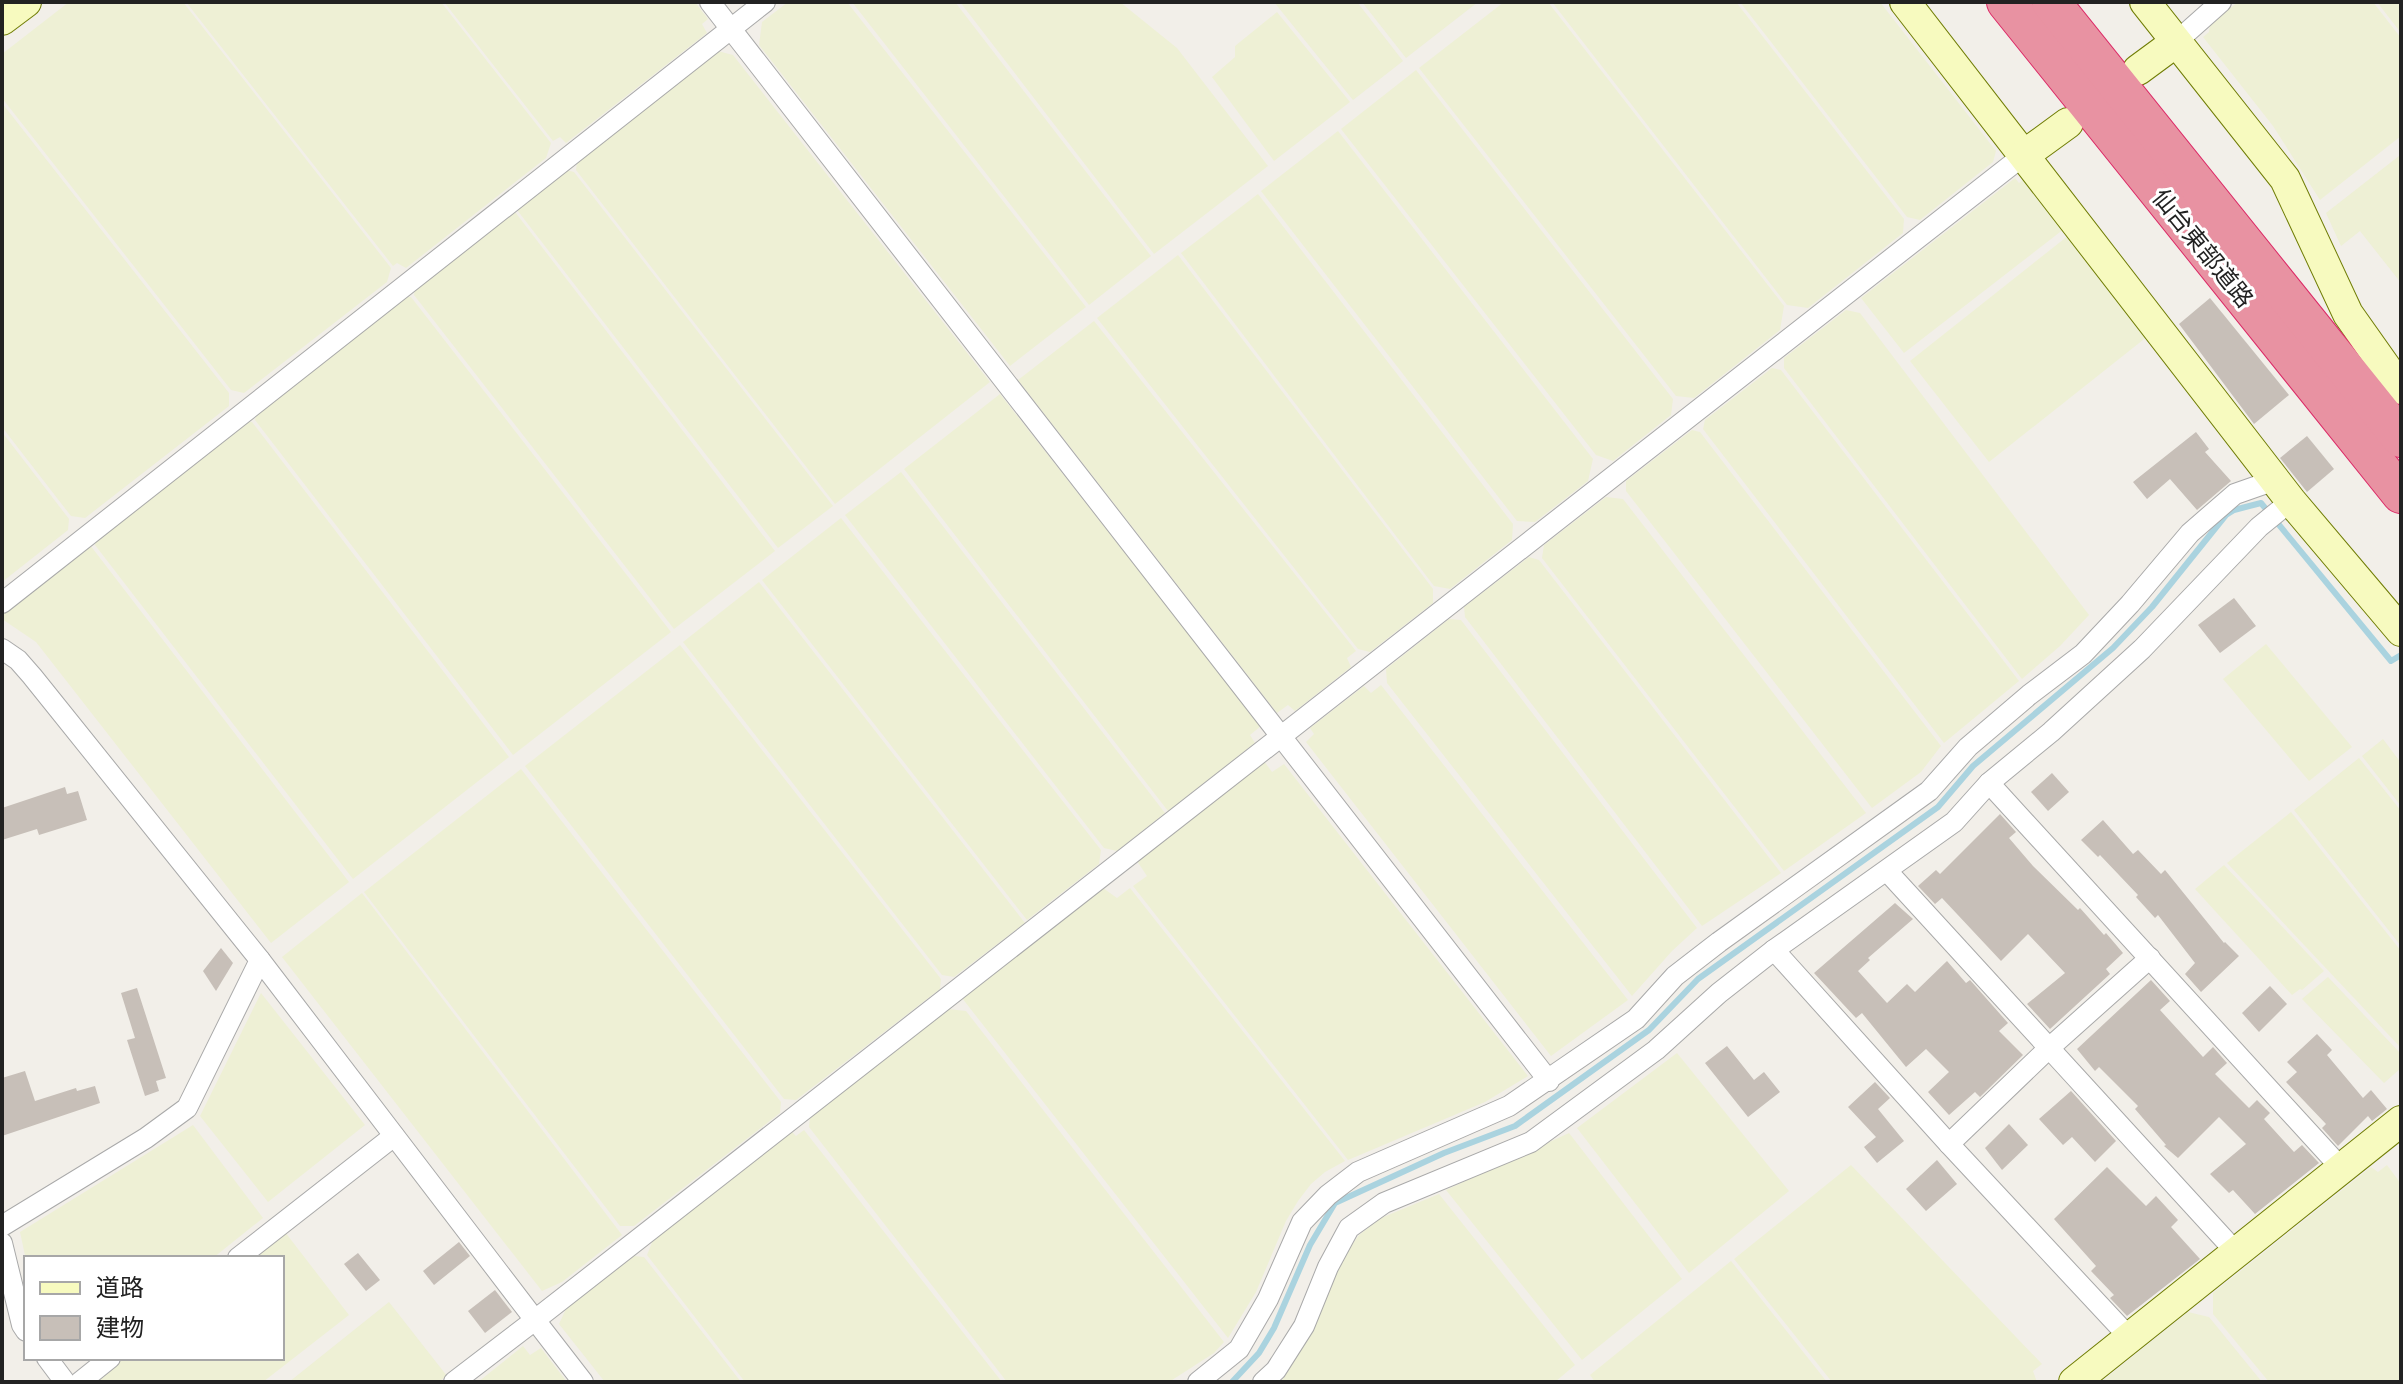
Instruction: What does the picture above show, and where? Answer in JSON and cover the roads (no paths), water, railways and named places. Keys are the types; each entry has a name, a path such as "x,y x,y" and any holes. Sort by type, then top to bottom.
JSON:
{"highway":[{"name":"仙台東部道路","path":"2006,2 2233,257 2401,438"},
{"name":"仙台東部道路","path":"2051,2 2401,494"}],"street":[{"path":"2,20 26,2"},
{"path":"710,2 1549,1081"},
{"path":"2,603 765,2"},
{"path":"1905,2 2284,495 2401,631"},
{"path":"2145,2 2285,179 2348,314 2401,389"},
{"path":"2138,70 2176,42 2221,2"},
{"path":"454,1382 2068,123"},
{"path":"1198,1382 1239,1349 1268,1299 1302,1222 1328,1195 1358,1172 1509,1106 1636,1019 1675,976 1929,791 1968,747 2083,654 2190,533 2235,494 2284,495"},
{"path":"1263,1382 1276,1370 1304,1326 1328,1267 1349,1228 1384,1203 1531,1142 1656,1050 1719,993 1774,950 1954,822 1989,783 2051,732 2142,649 2259,527 2284,495"},
{"path":"2,649 18,660 32,676 260,960 583,1382"},
{"path":"1989,783 2342,1169"},
{"path":"1887,871 2235,1251"},
{"path":"1774,950 2129,1337"},
{"path":"1949,1144 2048,1049 2150,958"},
{"path":"2,1226 146,1138 187,1108 260,960"},
{"path":"2074,1382 2401,1121"},
{"path":"241,1256 394,1136"},
{"path":"2,1243 24,1328"},
{"path":"48,1360 65,1382"},
{"path":"80,1382 108,1360"}],"waterway":[{"path":"1232,1382 1259,1353 1274,1328 1310,1245 1335,1203 1444,1153 1515,1126 1649,1030 1698,979 1938,807 1973,766 2113,648 2152,607 2226,515 2234,510 2261,503 2391,661 2401,655"}]}
